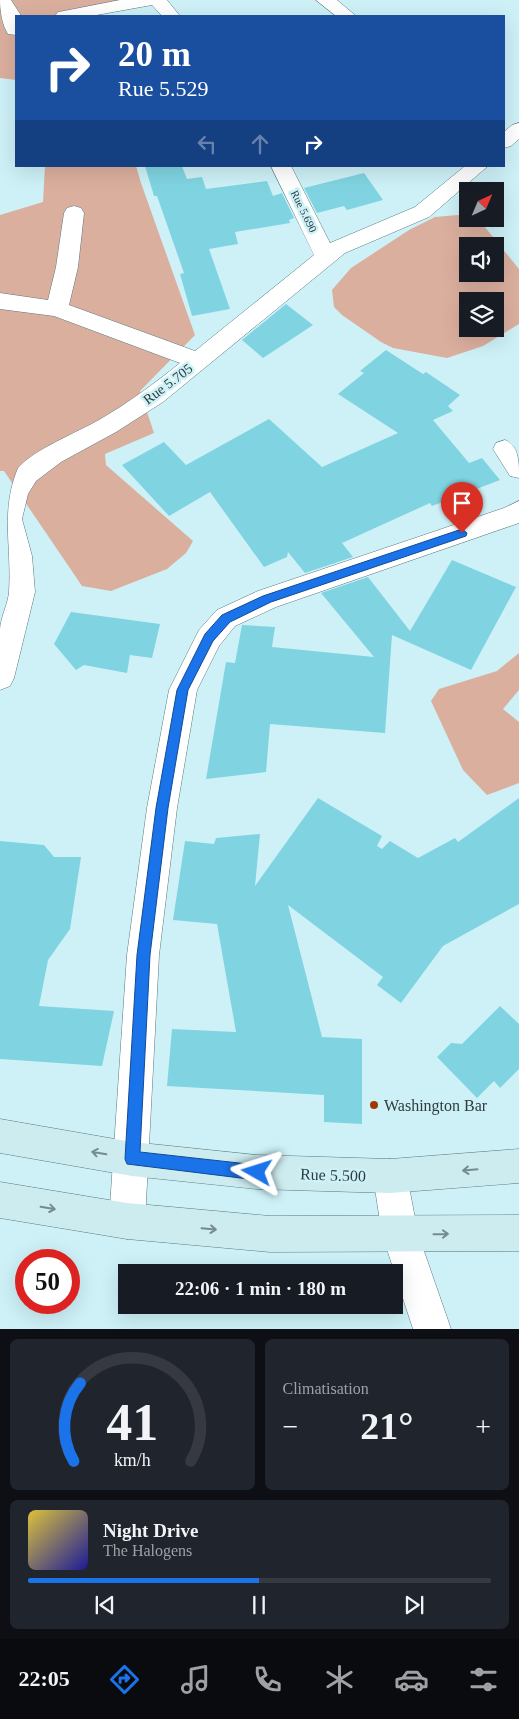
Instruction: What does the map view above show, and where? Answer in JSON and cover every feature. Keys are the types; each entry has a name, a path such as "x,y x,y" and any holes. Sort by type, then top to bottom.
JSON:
{"main road":[{"name":"Rue 5.500","path":"0,1136 132,1159 257,1172 390,1176 519,1166"},
{"path":"0,1200 127,1221 270,1234 519,1233"}],"street":[{"path":"2,0 11,14 10,33"},
{"path":"69,15 149,0"},
{"path":"157,0 170,15"},
{"path":"325,0 346,15"},
{"name":"Rue 5.690","path":"281,167 326,257"},
{"name":"Rue 5.705","path":"0,678 12,639 22,592 19,556 9,519 16,493 27,474 52,456 108,426 155,396 337,248 422,212 477,167"},
{"path":"57,309 67,267 74,213"},
{"path":"0,301 57,309 198,361"},
{"path":"505,449 519,469"},
{"path":"127,1221 143,955 162,808 183,690 209,638 226,618 267,599 514,515 519,511"},
{"path":"390,1176 400,1234 432,1329"}],"shaded area":[{"path":"0,0 125,0 81,15 15,15 15,80 0,78"},
{"path":"45,167 136,167 195,335 140,391 154,433 105,454 106,465 193,541 186,553 167,569 111,591 82,586 4,471 0,471 0,215 43,202"},
{"path":"458,215 459,228 486,228 493,237 459,237 459,282 504,282 504,251 519,269 519,324 504,333 504,292 459,292 459,337 498,337 483,346 447,358 393,348 342,315 334,307 332,290 351,268 409,230 435,217"},
{"path":"519,653 519,690 503,709 519,722 519,783 487,795 463,770 431,701 439,689 497,671"}],"building":[{"path":"145,167 182,167 187,179 202,177 206,189 267,181 273,196 282,193 294,218 289,220 290,223 235,232 238,244 209,249 230,309 192,316 180,274 184,273 157,196 154,196"},
{"path":"364,173 383,200 347,210 344,206 317,213 304,188"},
{"path":"286,304 313,325 263,358 242,340"},
{"path":"386,350 423,374 426,372 460,395 448,406 453,411 433,420 469,463 482,458 500,480 432,506 430,503 342,543 353,557 305,573 288,552 287,557 264,567 210,492 169,516 122,465 164,442 186,465 269,419 322,467 398,433 338,394 364,373 360,371"},
{"path":"452,560 516,587 471,670 392,635 385,733 270,724 266,772 206,779 226,662 235,663 242,625 275,627 272,647 374,657 321,593 368,577 410,631"},
{"path":"71,612 160,624 152,658 130,655 127,673 84,665 76,670 54,644"},
{"path":"318,798 382,836 377,846 382,849 390,841 418,858 455,838 458,842 519,798 519,904 443,946 401,1003 377,985 383,977 288,905 322,1037 362,1039 362,1124 324,1122 324,1095 167,1086 172,1029 236,1032 217,924 173,920 185,841 214,844 216,838 260,834 255,886"},
{"path":"0,841 44,845 54,857 81,857 70,929 48,960 39,1006 114,1011 102,1066 0,1059"},
{"path":"500,1006 519,1024 519,1069 500,1088 494,1081 477,1098 437,1057 451,1043 462,1044"}],"place":[{"name":"Washington Bar","path":"374,1105"}],"route":[{"path":"257,1172 132,1159 143,955 162,808 183,690 209,638 226,618 267,599 324,578 462,533"}]}
